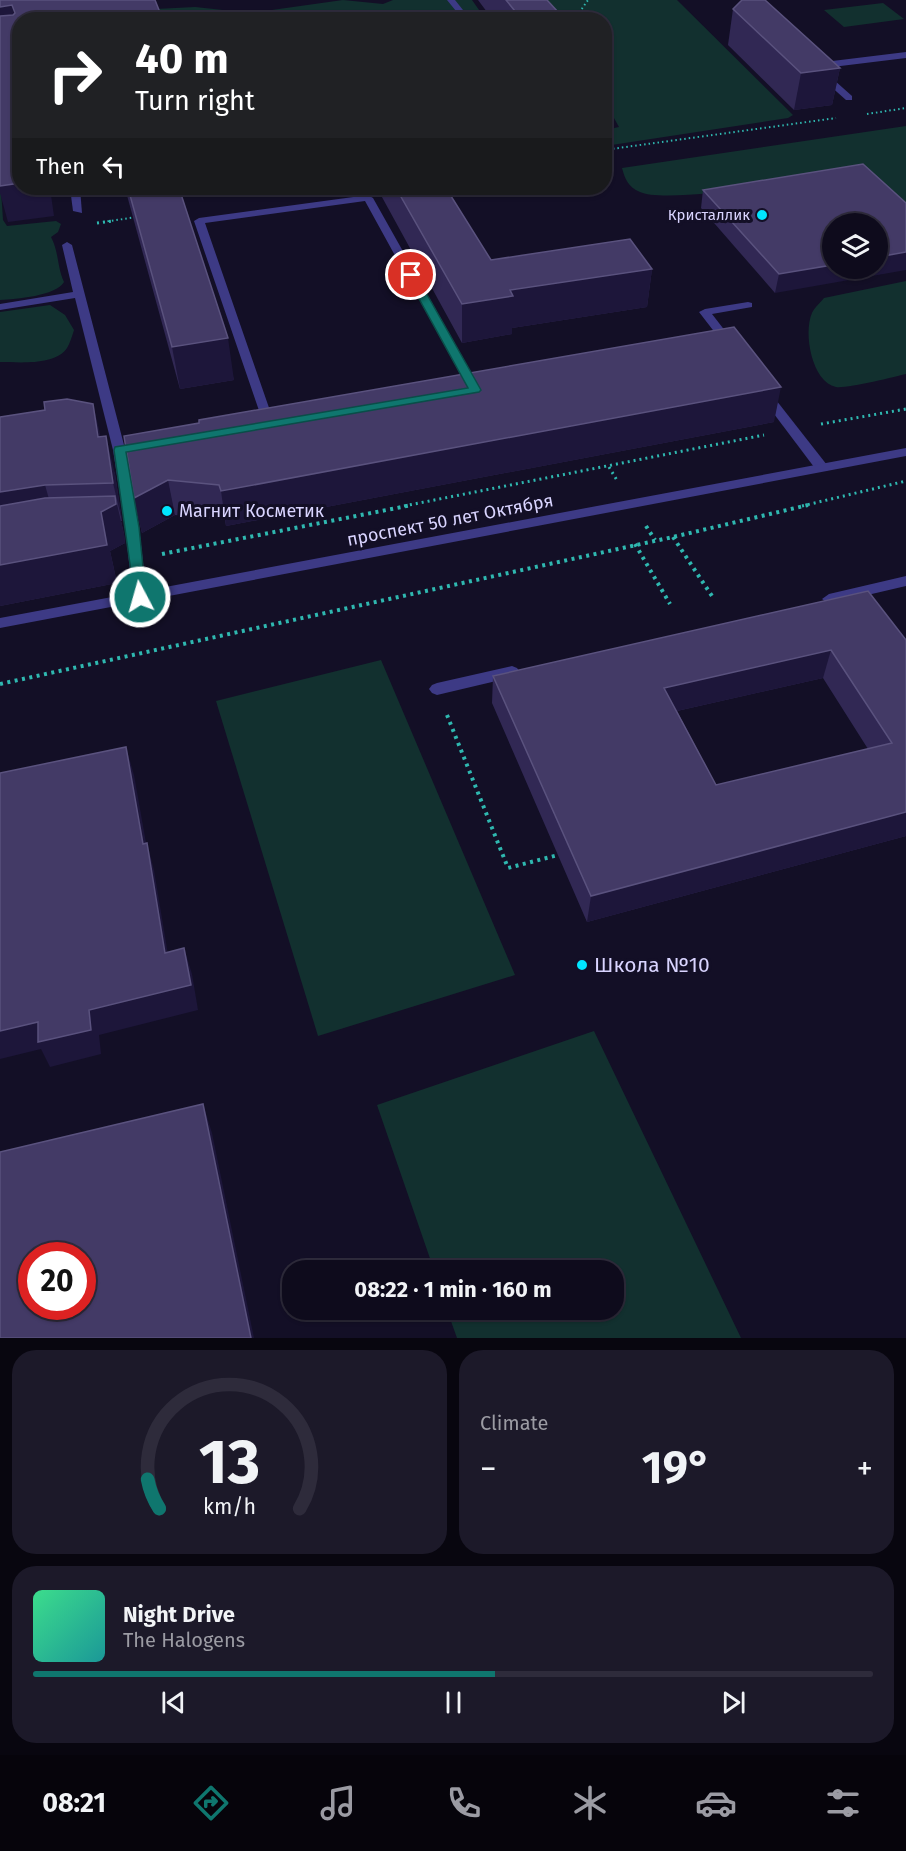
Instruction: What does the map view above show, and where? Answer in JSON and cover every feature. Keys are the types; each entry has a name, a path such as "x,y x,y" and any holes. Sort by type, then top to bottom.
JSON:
{"street":[{"path":"451,0 462,12"},
{"path":"813,66 906,55"},
{"path":"805,59 849,98"},
{"path":"76,195 78,211"},
{"path":"269,425 199,221 368,198 475,390"},
{"path":"67,245 104,415 120,450 127,527 136,559 140,597"},
{"path":"0,307 79,294"},
{"path":"727,348 705,312 748,305"},
{"path":"756,382 822,468"},
{"path":"120,450 154,444"},
{"name":"проспект 50 лет Октября","path":"0,623 906,452"},
{"path":"829,599 906,581"},
{"path":"436,689 526,669"}],"path":[{"path":"858,115 906,108"},
{"path":"612,149 846,117"},
{"path":"136,559 609,467 791,429 906,409"},
{"path":"0,684 674,537 906,481"},
{"path":"674,537 712,596"},
{"path":"635,544 670,604"},
{"path":"436,689 508,868 558,855"}],"green space":[{"path":"343,0 383,4 393,0 472,0 480,12 258,12"},
{"path":"545,0 677,0 793,115 788,118 612,145 612,128 619,127 612,114 612,12 553,12"},
{"path":"883,3 904,19 844,27 824,10"},
{"path":"195,7 242,12 157,12 156,9"},
{"path":"906,126 906,207 868,174 713,193 656,195 633,188 622,168"},
{"path":"0,175 3,220 7,226 56,221 61,224 58,232 51,237 64,282 53,291 35,296 0,300"},
{"path":"906,281 906,374 849,386 836,387 828,383 815,367 809,344 809,322 814,309 824,298"},
{"path":"50,305 65,315 74,330 67,348 54,358 46,360 0,362 0,312"},
{"path":"381,660 515,975 318,1036 216,701"},
{"path":"594,1031 741,1338 457,1338 451,1320 624,1320 624,1260 431,1260 377,1105"}],"building":[{"path":"0,0 155,0 160,12 15,12 12,5 0,7"},
{"path":"506,0 547,0 558,12 516,12"},
{"path":"742,0 765,0 840,68 801,73 733,9"},
{"path":"12,15 12,184 0,186 0,16"},
{"path":"863,164 906,203 906,252 888,255 888,213 822,213 822,267 779,274 703,190"},
{"path":"130,195 181,195 228,338 172,347"},
{"path":"400,195 450,195 491,260 630,239 652,269 510,290 513,296 462,304"},
{"path":"734,327 781,387 221,491 219,485 168,480 134,498 124,436 199,423 199,420"},
{"path":"67,399 93,404 98,437 106,436 113,483 45,485 0,492 0,417 45,410 44,402"},
{"path":"115,496 116,504 101,512 107,545 0,565 0,506 45,498"},
{"path":"868,591 906,640 906,812 591,896 493,676","holes":["831,650 892,743 716,785 664,688"]},
{"path":"126,747 143,844 147,843 165,953 184,948 191,985 89,1010 91,1030 38,1042 38,1022 0,1031 0,773"},
{"path":"203,1104 251,1338 0,1338 0,1152"}],"place":[{"name":"Кристаллик","path":"762,215"},
{"name":"Магнит Косметик","path":"167,511"},
{"name":"Школа №10","path":"582,965"}],"route":[{"path":"140,597 120,450 475,390 411,275"}]}
